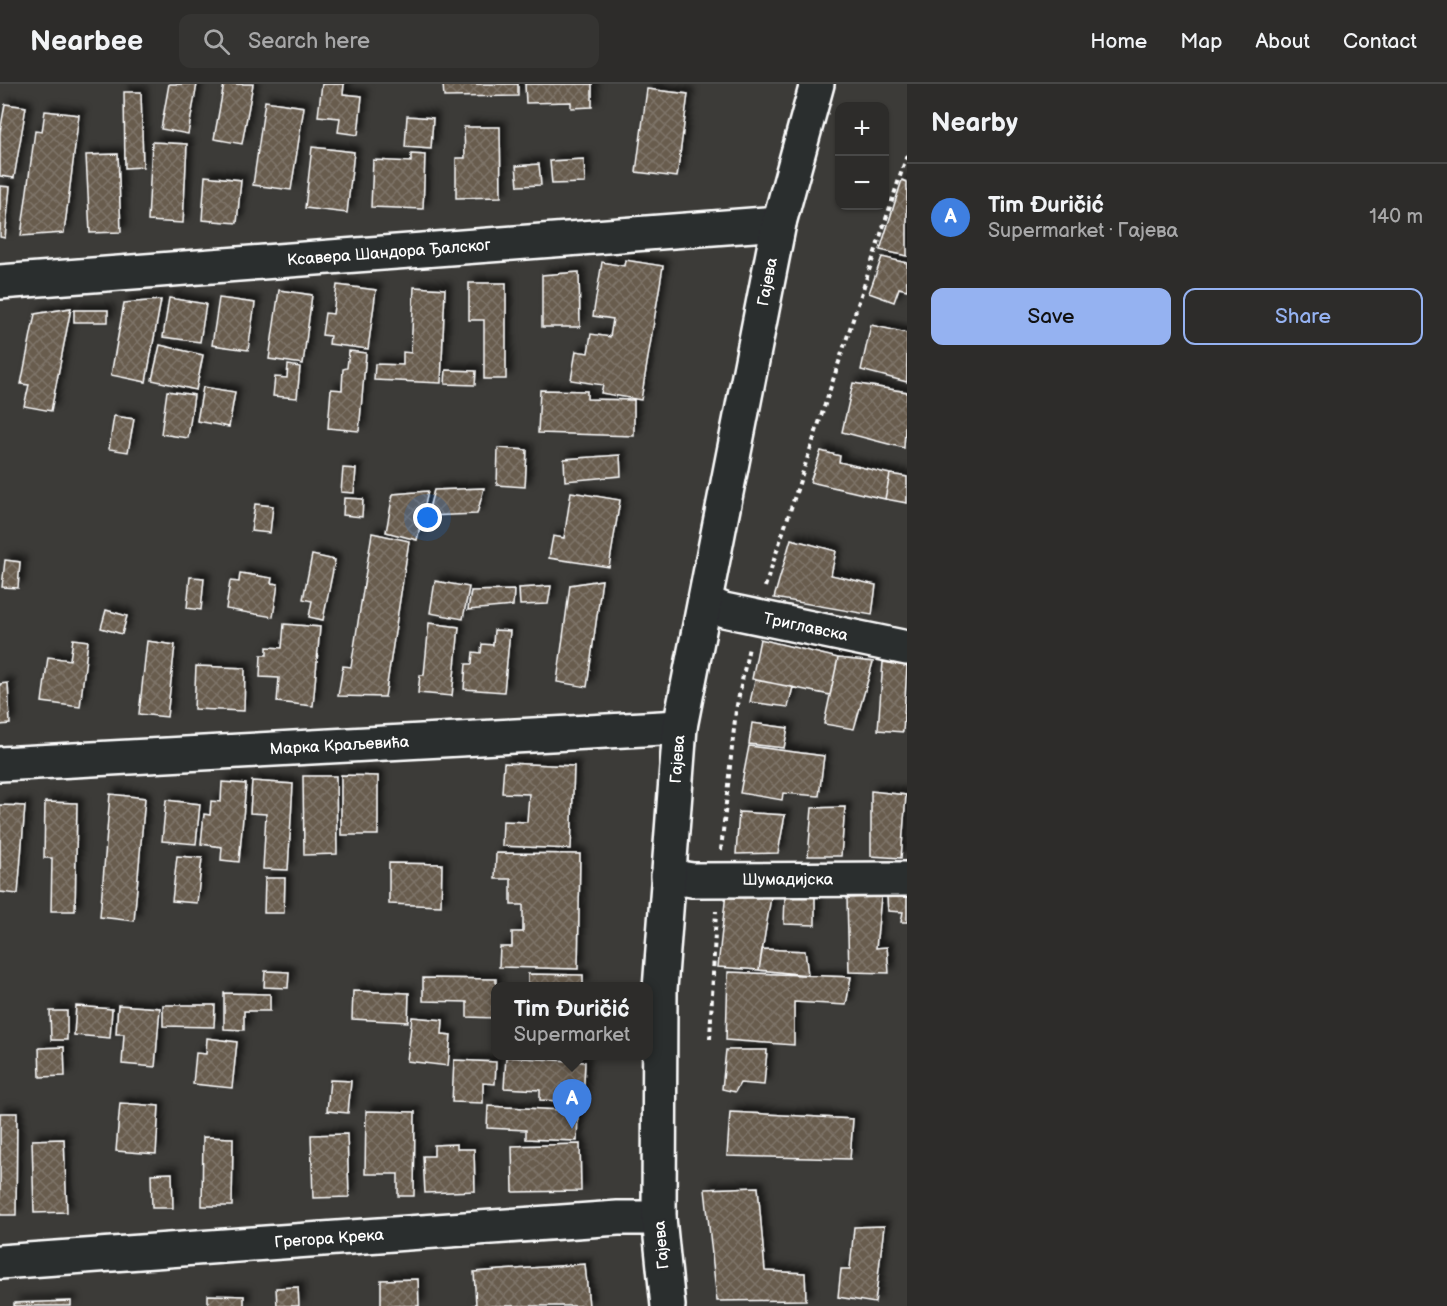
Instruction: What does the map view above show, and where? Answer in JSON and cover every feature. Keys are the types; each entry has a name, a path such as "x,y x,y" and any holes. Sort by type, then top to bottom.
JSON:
{"street":[{"name":"Гајева","path":"668,1306 659,1218 660,989 680,727 779,223 817,84"},
{"name":"Ксавера Шандора Ђалског","path":"0,282 779,223"},
{"name":"Триглавска","path":"705,602 724,610 907,648"},
{"name":"Марка Краљевића","path":"0,764 680,727"},
{"name":"Шумадијска","path":"668,876 692,880 907,879"},
{"name":"Грегора Крека","path":"0,1262 618,1218 659,1218"}],"building":[{"path":"169,84 197,84 188,134 161,129"},
{"path":"224,84 253,84 242,144 214,139"},
{"path":"322,84 344,84 343,94 362,96 358,135 338,132 340,118 318,116"},
{"path":"443,84 518,84 518,96 444,97"},
{"path":"525,84 592,84 592,107 571,108 571,102 526,103"},
{"path":"647,89 688,94 677,177 636,172"},
{"path":"124,92 141,92 143,167 125,168"},
{"path":"265,101 304,107 291,190 253,185"},
{"path":"5,104 26,107 14,178 0,176 0,132"},
{"path":"45,111 79,115 64,233 21,236 35,131 42,132"},
{"path":"407,116 433,118 431,149 405,147"},
{"path":"464,127 500,127 501,197 456,198 456,158 465,158"},
{"path":"152,142 187,144 183,223 148,221"},
{"path":"312,147 354,152 347,213 305,208"},
{"path":"118,154 121,232 90,233 86,155"},
{"path":"411,154 425,155 423,209 371,207 373,160 411,162"},
{"path":"584,159 585,183 552,184 550,161"},
{"path":"539,164 541,185 518,186 516,166"},
{"path":"205,176 241,180 237,223 202,220"},
{"path":"902,180 907,182 907,256 880,250"},
{"path":"0,186 10,187 5,238 0,237"},
{"path":"882,257 907,263 907,290 899,288 894,302 869,293"},
{"path":"625,260 663,266 641,400 601,393 603,385 571,380 576,351 588,353 591,334 610,337 613,319 593,316 602,262 624,266"},
{"path":"579,272 580,327 542,327 542,275"},
{"path":"469,283 506,283 506,379 484,379 484,320 469,320"},
{"path":"337,285 376,290 368,349 329,344 330,336 322,335 325,313 333,314"},
{"path":"414,287 445,289 441,383 374,380 375,364 403,365 403,352 411,353"},
{"path":"279,290 312,295 303,364 269,359"},
{"path":"169,298 206,304 200,342 163,337"},
{"path":"219,298 255,303 248,350 212,345"},
{"path":"161,300 146,382 111,375 124,303"},
{"path":"71,308 51,411 24,406 29,385 21,384 35,314"},
{"path":"74,310 108,310 108,322 74,322"},
{"path":"871,325 907,333 907,382 861,370"},
{"path":"160,345 203,355 196,390 152,380"},
{"path":"349,351 366,353 359,431 328,428 331,389 342,390 343,369 347,368"},
{"path":"288,365 300,367 297,398 273,396 275,377 287,378"},
{"path":"446,370 476,371 475,385 445,384"},
{"path":"853,383 907,392 904,448 842,432"},
{"path":"203,387 235,392 229,427 197,421"},
{"path":"540,390 587,391 587,399 634,400 634,436 538,433"},
{"path":"167,391 194,395 188,438 161,434"},
{"path":"114,416 134,419 128,452 109,449"},
{"path":"498,448 527,450 525,487 497,485"},
{"path":"821,451 840,456 839,462 890,474 885,499 810,482"},
{"path":"620,455 621,476 565,481 564,459"},
{"path":"343,468 356,469 354,493 341,492"},
{"path":"890,474 907,477 907,503 885,499"},
{"path":"484,488 477,514 427,516 434,490"},
{"path":"428,491 417,540 386,532 393,494"},
{"path":"571,492 620,500 609,567 549,558 553,536 564,538"},
{"path":"344,498 363,499 362,517 343,515"},
{"path":"255,504 273,506 270,533 251,531"},
{"path":"372,533 409,541 385,697 338,696 343,666 351,667"},
{"path":"791,539 836,551 831,575 876,585 872,615 774,598"},
{"path":"312,555 335,560 323,620 309,617 312,601 303,599"},
{"path":"5,560 20,562 18,588 2,587"},
{"path":"240,573 272,578 271,583 278,584 273,617 226,609 230,581 239,582"},
{"path":"190,577 204,578 201,610 187,608"},
{"path":"602,580 587,687 557,682 570,585"},
{"path":"435,581 469,587 463,619 430,613"},
{"path":"551,586 548,604 520,605 519,588"},
{"path":"514,590 513,606 468,610 471,591"},
{"path":"106,610 127,616 122,634 101,628"},
{"path":"429,623 459,627 452,696 418,693 420,675 424,675"},
{"path":"284,624 320,627 313,706 277,702 279,678 260,677 261,655 267,655 267,647 282,648"},
{"path":"494,630 510,631 504,692 464,689 466,664 472,664 473,652 481,653 482,644 493,645"},
{"path":"73,639 88,641 80,707 42,702 48,657 70,660"},
{"path":"760,639 838,658 830,695 752,679"},
{"path":"147,641 175,645 167,717 139,714"},
{"path":"838,658 873,662 854,729 824,724"},
{"path":"883,662 907,666 903,732 878,730"},
{"path":"196,666 245,668 244,711 194,709"},
{"path":"755,680 793,687 788,707 750,702"},
{"path":"8,683 10,724 0,725 0,684"},
{"path":"752,723 788,728 784,748 749,744"},
{"path":"749,746 824,756 819,796 783,793 782,800 740,793"},
{"path":"504,763 574,766 571,849 502,846 503,821 527,822 529,794 502,793"},
{"path":"341,775 378,776 378,835 341,835"},
{"path":"303,776 336,776 337,854 304,855"},
{"path":"252,781 293,784 288,870 263,869 266,814 250,813"},
{"path":"222,782 246,784 239,862 221,860 222,847 201,844 204,814 210,815 211,801 221,802"},
{"path":"871,791 906,795 901,858 871,856"},
{"path":"110,794 145,798 134,921 100,917"},
{"path":"166,800 200,804 196,844 162,841"},
{"path":"45,802 77,803 75,911 51,911 52,858 44,858"},
{"path":"0,805 25,806 18,894 0,892"},
{"path":"845,807 841,856 808,856 812,808"},
{"path":"739,812 785,815 778,853 736,854"},
{"path":"496,853 580,854 578,969 499,967 500,947 512,947 512,932 523,932 523,905 511,905 511,879 495,879"},
{"path":"177,856 202,858 197,903 172,901"},
{"path":"389,863 442,864 441,906 389,904"},
{"path":"265,878 285,878 284,913 264,913"},
{"path":"726,893 771,897 759,970 718,967"},
{"path":"785,896 815,897 815,925 784,924"},
{"path":"881,897 876,948 887,947 889,973 849,972 847,898"},
{"path":"887,897 907,897 907,922 901,922 903,912 888,911"},
{"path":"762,949 805,951 808,975 759,970"},
{"path":"265,971 289,972 288,988 264,987"},
{"path":"728,972 851,977 846,1005 794,1002 794,1045 726,1040"},
{"path":"528,974 583,975 583,982 528,982"},
{"path":"423,978 496,979 496,982 491,982 491,1018 467,1017 467,1002 423,1001"},
{"path":"353,991 409,993 408,1022 352,1019"},
{"path":"224,993 270,994 270,1011 244,1011 244,1030 224,1029"},
{"path":"118,1005 160,1008 155,1067 122,1064 124,1034 116,1034"},
{"path":"163,1005 215,1005 214,1027 163,1026"},
{"path":"76,1006 112,1009 110,1038 74,1035"},
{"path":"50,1011 67,1011 67,1040 51,1040"},
{"path":"412,1017 443,1020 442,1034 451,1035 448,1066 407,1061"},
{"path":"207,1038 237,1042 232,1088 193,1084 196,1053 206,1054"},
{"path":"64,1047 65,1076 40,1077 39,1048"},
{"path":"726,1050 767,1050 764,1085 740,1083 735,1092 722,1089"},
{"path":"454,1060 496,1062 495,1084 483,1083 483,1103 452,1102"},
{"path":"506,1060 585,1062 583,1102 540,1100 540,1090 504,1088"},
{"path":"330,1080 351,1081 348,1113 327,1111"},
{"path":"120,1103 159,1106 156,1154 116,1151"},
{"path":"488,1106 578,1111 577,1141 526,1139 526,1130 487,1128"},
{"path":"366,1111 415,1112 414,1196 398,1196 398,1174 365,1174"},
{"path":"730,1112 853,1119 850,1159 727,1156"},
{"path":"0,1113 17,1113 16,1215 0,1215"},
{"path":"347,1134 349,1197 313,1198 311,1135"},
{"path":"203,1137 233,1138 232,1206 202,1206"},
{"path":"64,1139 67,1212 34,1213 32,1140"},
{"path":"457,1144 457,1149 474,1149 475,1191 425,1193 423,1156 434,1156 434,1145"},
{"path":"580,1144 581,1191 513,1192 512,1146"},
{"path":"172,1173 173,1208 152,1208 151,1174"},
{"path":"758,1187 765,1271 805,1273 806,1300 717,1301 705,1189"},
{"path":"884,1226 875,1303 838,1297 841,1269 850,1269 854,1227"},
{"path":"585,1264 589,1306 469,1306 476,1305 474,1272"},
{"path":"418,1279 419,1306 381,1306 381,1280"},
{"path":"298,1287 299,1306 277,1306 276,1288"},
{"path":"208,1295 244,1296 244,1306 208,1306"},
{"path":"71,1301 71,1306 14,1306 14,1303"}],"place":[{"name":"Tim Đuričić","path":"572,1129"}]}
